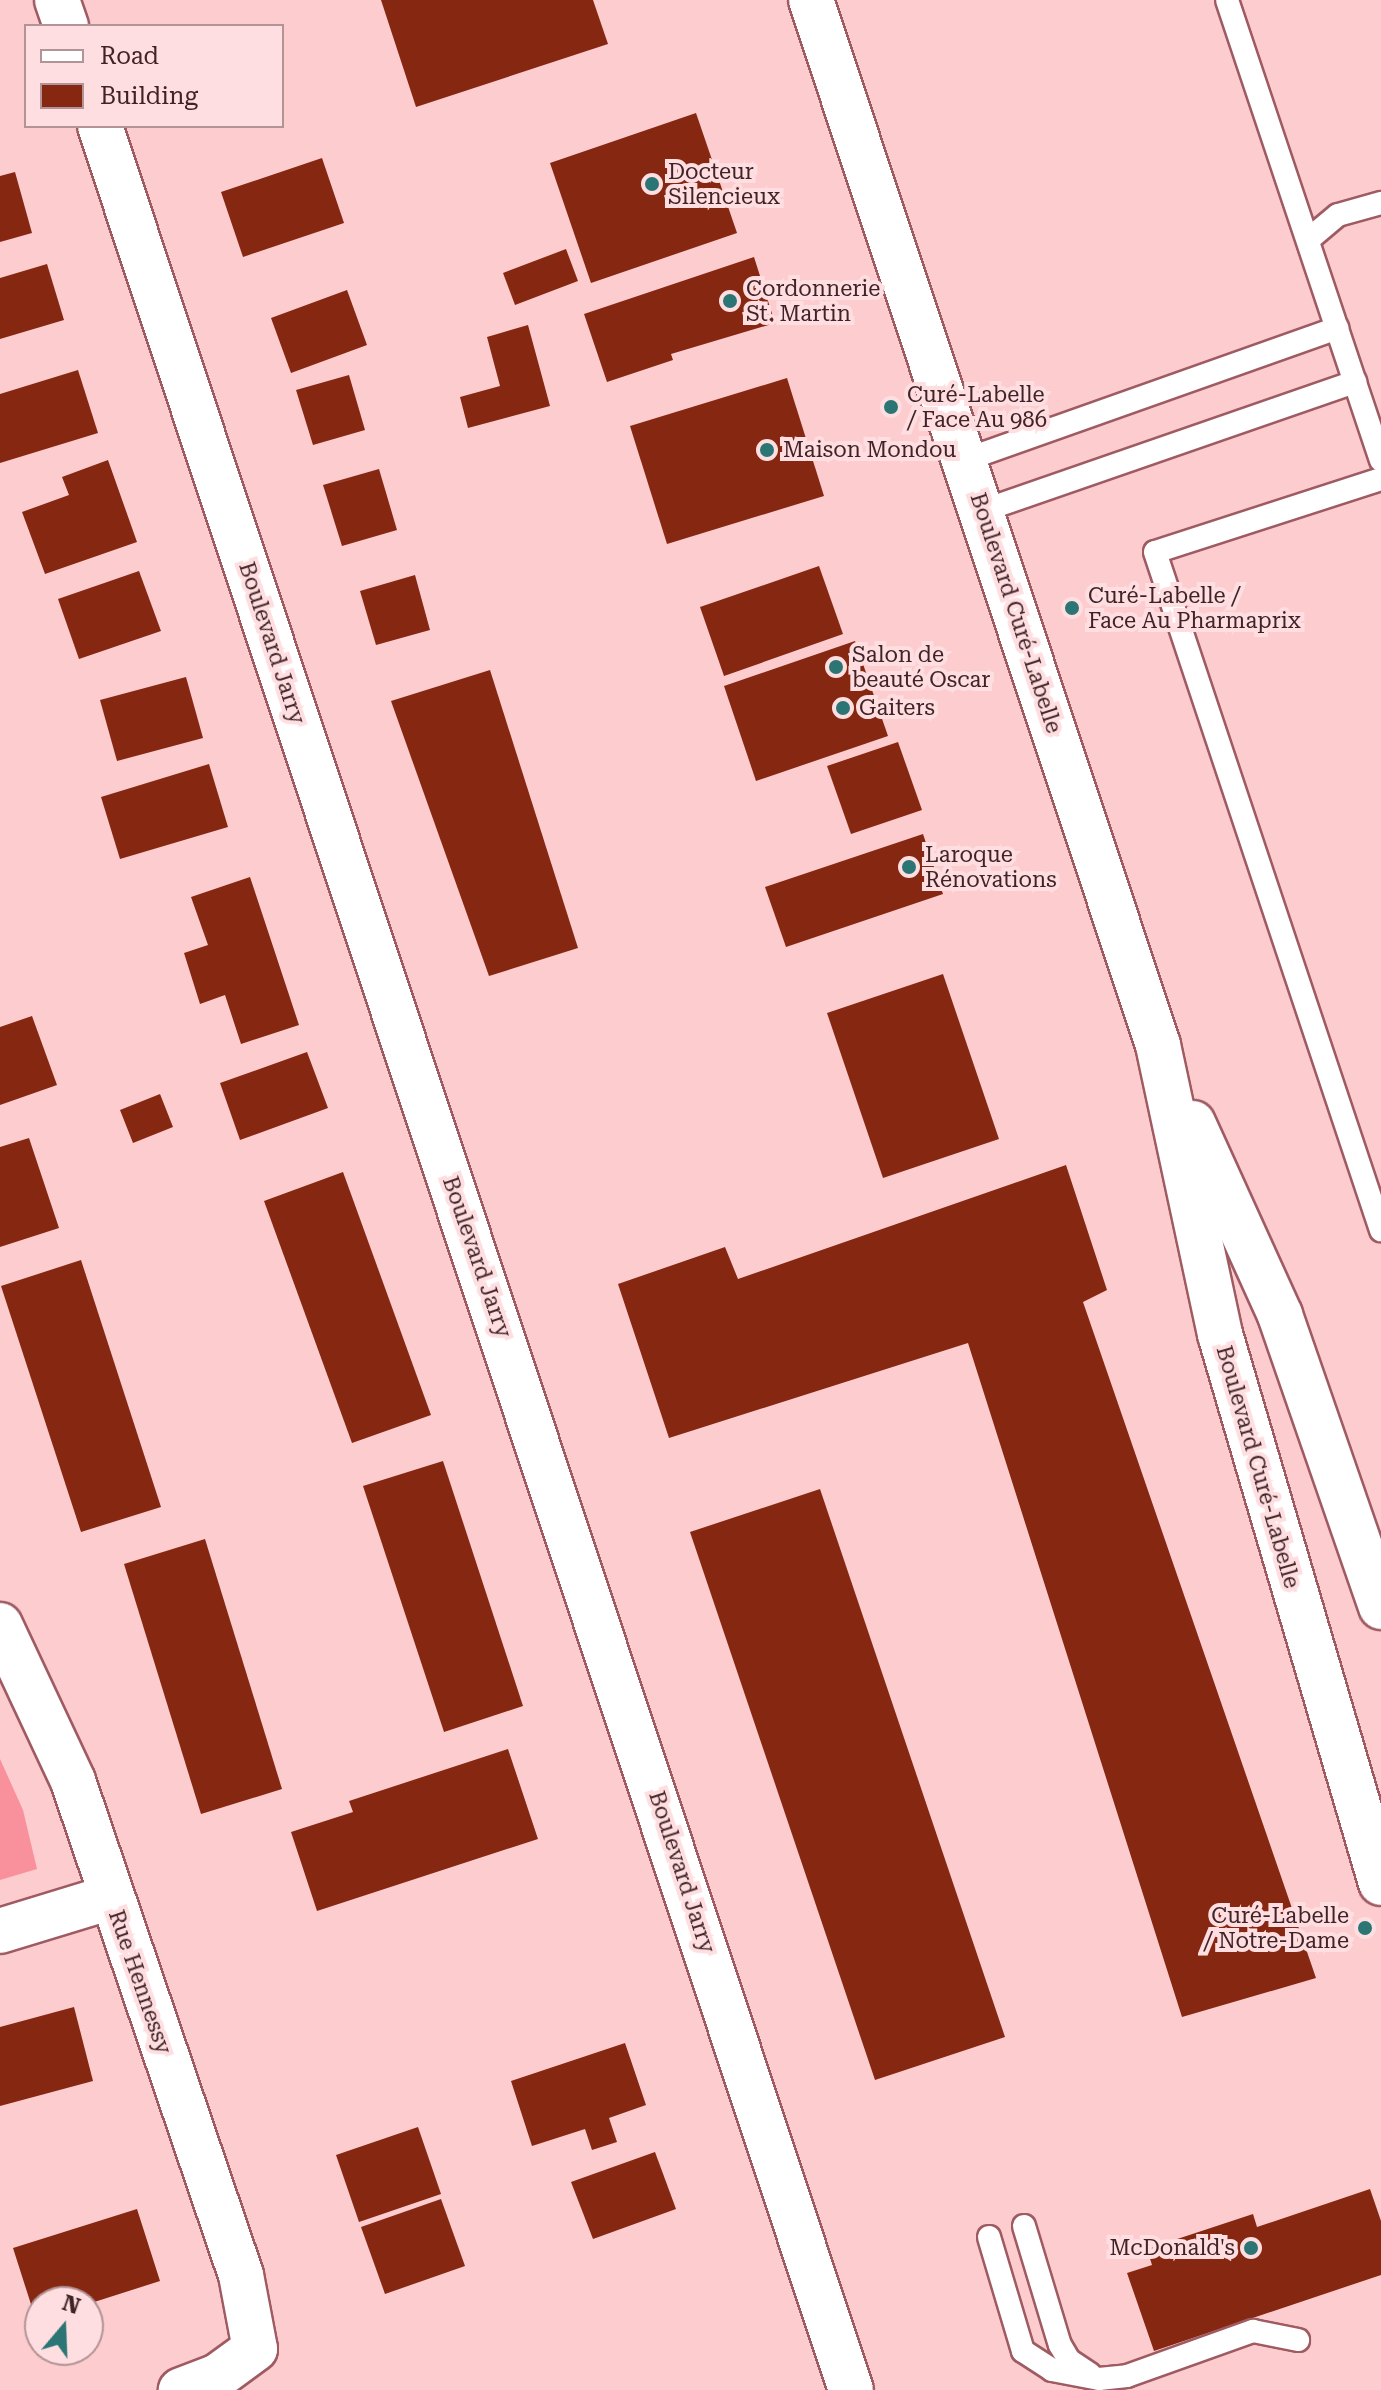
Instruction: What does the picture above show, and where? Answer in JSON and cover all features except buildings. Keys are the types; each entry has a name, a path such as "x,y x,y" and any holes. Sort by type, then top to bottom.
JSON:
{"street":[{"path":"57,0 65,24"},
{"name":"Boulevard Curé-Labelle","path":"811,0 1158,1045 1280,1315 1381,1607"},
{"name":"Boulevard Jarry","path":"101,128 851,2390"},
{"name":"Boulevard Curé-Labelle","path":"1158,1045 1220,1334 1381,1883"},
{"name":"Rue Hennessy","path":"0,1625 73,1781 241,2275 255,2349 218,2376 181,2390"},
{"path":"0,1931 111,1897"}],"lane":[{"path":"1227,0 1381,460"},
{"path":"1308,240 1338,215 1381,203"},
{"path":"965,460 1337,328"},
{"path":"982,511 1355,382"},
{"path":"1380,1225 1155,552 1381,479"},
{"path":"1024,2226 1060,2345 1069,2360 1099,2379"},
{"path":"989,2237 1023,2351 1052,2370 1099,2379 1127,2376 1253,2331 1298,2340"}],"shaded area":[{"path":"0,1759 23,1810 37,1869 0,1880"}],"place":[{"name":"Docteur Silencieux","path":"652,184"},
{"name":"Cordonnerie St. Martin","path":"730,301"},
{"name":"Curé-Labelle / Face Au 986","path":"891,407"},
{"name":"Maison Mondou","path":"767,450"},
{"name":"Curé-Labelle / Face Au Pharmaprix","path":"1072,608"},
{"name":"Salon de beauté Oscar","path":"836,667"},
{"name":"Gaiters","path":"843,708"},
{"name":"Laroque Rénovations","path":"909,867"},
{"name":"Curé-Labelle / Notre-Dame","path":"1365,1928"},
{"name":"McDonald's","path":"1251,2248"}]}
